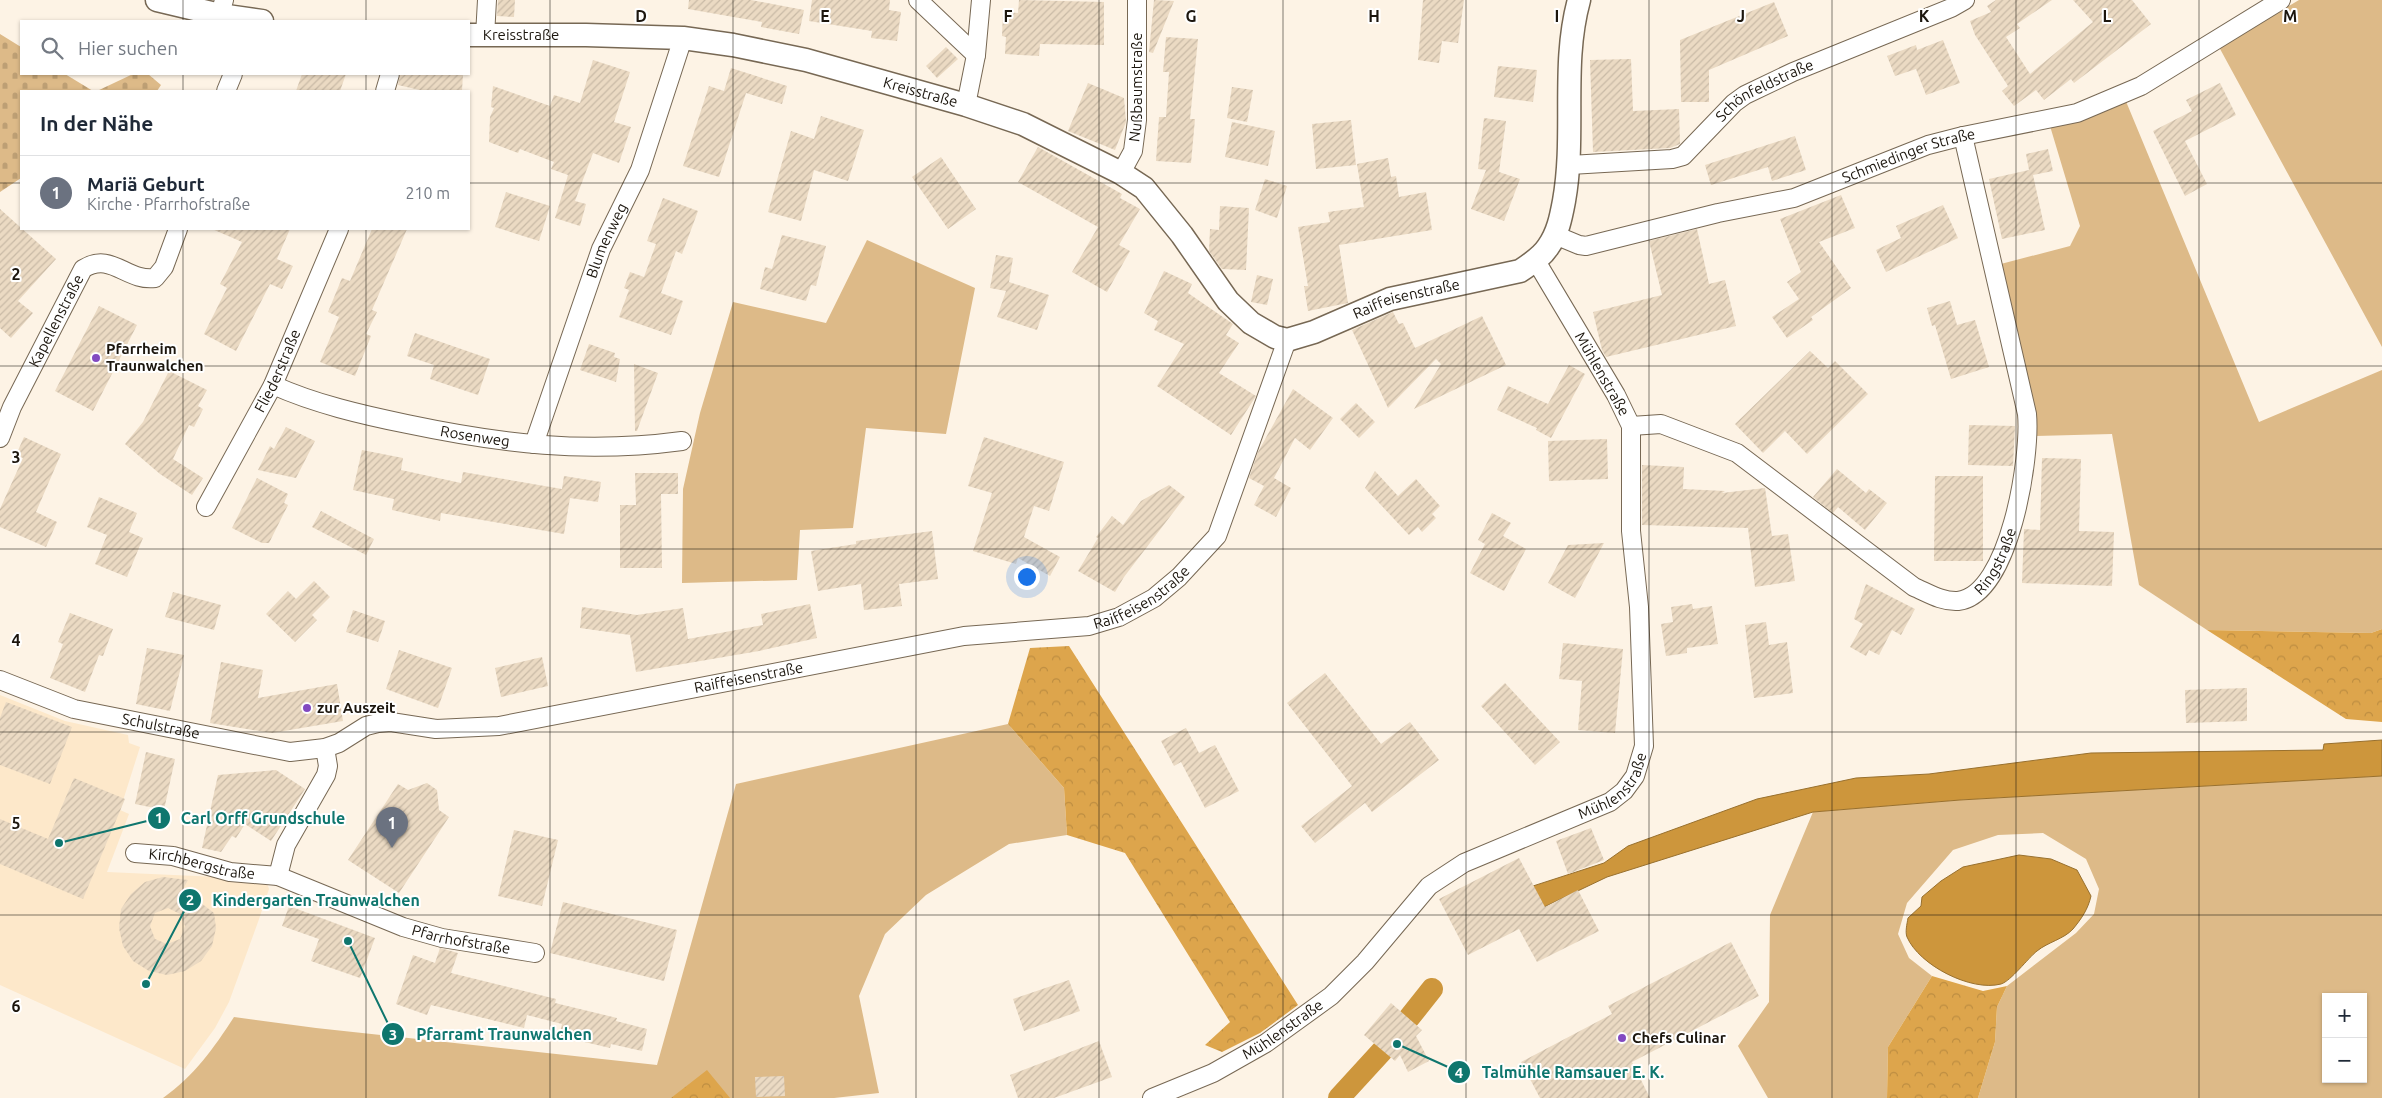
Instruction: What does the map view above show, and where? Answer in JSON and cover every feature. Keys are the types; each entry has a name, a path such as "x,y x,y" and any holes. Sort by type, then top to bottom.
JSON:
{"street":[{"path":"157,0 222,7 252,20"},
{"path":"477,35 487,0"},
{"path":"918,0 976,55"},
{"path":"966,105 976,55 980,0"},
{"name":"Nußbaumstraße","path":"1121,173 1133,151 1137,120 1137,0"},
{"name":"Raiffeisenstraße","path":"325,748 347,740 366,726 378,723 391,722 436,729 499,726 964,636 1089,626 1119,617 1160,593 1179,578 1217,536 1287,340 1314,332 1378,303 1520,271 1536,261 1555,235 1561,220 1570,165 1571,47 1579,0"},
{"name":"Schönfeldstraße","path":"1570,165 1672,159 1683,156 1734,103 1745,95 1793,72 1951,8 1965,0"},
{"name":"Schmiedinger Straße","path":"1555,235 1578,245 1586,246 1718,213 1794,198 1928,145 2077,113 2141,86 2281,0"},
{"name":"Kreisstraße","path":"477,35 586,35 683,38 778,54 966,105 1023,124 1121,173 1139,184 1154,198 1215,286 1233,307 1265,332 1287,340"},
{"name":"Blumenweg","path":"534,444 601,249 640,170 683,38"},
{"path":"226,90 233,75"},
{"path":"385,90 390,75"},
{"name":"Ringstraße","path":"1631,426 1661,424 1737,453 1914,587 1942,599 1958,600 1977,594 1999,564 2023,486 2029,431 2027,414 1963,136"},
{"name":"Kapellenstraße","path":"0,438 18,395 84,269 92,263 103,262 141,278 155,278 164,267 178,230"},
{"name":"Fliederstraße","path":"206,507 273,386 339,230"},
{"name":"Mühlenstraße","path":"1152,1098 1213,1073 1266,1043 1331,996 1365,962 1429,886 1464,863 1610,802 1624,791 1635,776 1641,762 1644,746 1639,607 1631,532 1631,426 1616,395 1536,261"},
{"name":"Rosenweg","path":"273,386 364,415 470,437 583,449 639,447 682,441"},
{"name":"Schulstraße","path":"0,680 74,709 109,717 274,750 304,752 325,748"},
{"path":"278,876 286,845 326,775 328,766 325,748"},
{"name":"Kirchbergstraße","path":"135,852 173,856 230,872 278,876"},
{"name":"Pfarrhofstraße","path":"278,876 403,927 442,938 534,953"}],"shaded area":[{"path":"0,695 65,721 128,735 129,743 140,747 120,810 129,814 107,872 218,877 267,883 269,889 229,1002 215,1028 185,1069 0,985"},
{"path":"2382,740 2382,776 1960,800 1813,812 1607,877 1544,907 1533,886 1604,863 1628,846 1757,799 1856,778 1929,774 2091,753 2323,750 2324,744"},
{"path":"2019,855 2051,859 2077,870 2091,896 2084,913 2073,929 2037,951 2010,979 2001,984 1975,984 1961,980 1934,966 1913,947 1907,937 1906,928 1908,918 1921,906 1922,897 1941,881 1963,867"}],"green space":[{"path":"2299,0 2382,0 2382,347 2219,47"},
{"path":"0,34 20,46 20,75 67,75 91,90 20,90 20,179 0,192"},
{"path":"131,75 149,75 161,85 158,90 99,90"},
{"path":"2125,99 2259,422 2382,370 2382,629 2371,633 2207,630 2139,585 2112,434 2036,436 1997,265 2070,246 2080,226 2050,126"},
{"path":"867,240 975,288 946,434 866,428 853,528 800,530 797,580 682,583 683,489 700,413 733,302 826,323"},
{"path":"2382,629 2382,722 2346,719 2207,630 2371,633"},
{"path":"1069,646 1298,1005 1260,1033 1222,1052 1205,1045 1230,1022 1125,853 1067,835 1064,788 1008,724 1030,648"},
{"path":"1008,724 1064,788 1067,835 1009,844 926,895 885,934 859,996 879,1093 834,1098 163,1098 203,1061 234,1017 316,1028 657,1065 736,784"},
{"path":"2382,776 2382,1098 1978,1098 1995,1042 1997,1007 2007,986 2076,933 2094,914 2099,889 2086,859 2043,833 1998,835 1953,850 1907,903 1898,934 1909,958 1932,976 1888,1047 1887,1098 1768,1098 1738,1046 1769,1002 1770,915 1813,812 1960,800"},
{"path":"1932,976 1983,991 2007,986 1997,1007 1995,1042 1978,1098 1887,1098 1888,1047"},
{"path":"707,1070 730,1098 671,1098"}],"building":[{"path":"498,0 515,0 514,17 497,16"},
{"path":"689,0 751,0 804,10 799,34 761,27 762,22 688,9"},
{"path":"812,0 890,0 889,10 901,12 897,41 871,38 872,31 809,21"},
{"path":"1019,0 1104,2 1104,45 1040,44 1039,56 1005,54 1006,37 1002,36 1003,12 1018,13"},
{"path":"1154,0 1174,1 1153,53 1149,52"},
{"path":"1423,0 1464,0 1458,43 1442,41 1439,63 1418,60"},
{"path":"1996,0 2052,0 2017,24 2020,28 2006,37 2030,74 2093,22 2073,0 2132,0 2151,24 2074,83 2071,79 2044,100 2036,90 2014,106 2002,91 2008,86 1975,35 1970,21 1991,12 1987,6"},
{"path":"1774,2 1788,36 1709,70 1709,102 1681,102 1680,40"},
{"path":"1166,37 1198,39 1190,119 1195,119 1191,163 1156,161 1159,117 1166,117 1169,72 1163,72"},
{"path":"1943,40 1960,83 1926,95 1916,69 1895,76 1887,56 1916,45 1917,50"},
{"path":"946,47 958,59 937,78 926,66"},
{"path":"1631,59 1633,111 1679,109 1680,144 1670,148 1593,152 1590,60"},
{"path":"593,60 630,72 614,122 631,127 619,163 593,153 575,201 586,204 580,226 555,218 568,175 551,169 554,162 520,149 518,153 489,142 490,117 494,108 491,107 493,86 550,106 554,95 580,103"},
{"path":"1498,66 1537,70 1533,102 1494,97"},
{"path":"731,68 787,86 782,104 746,93 719,177 683,166 709,86 724,91"},
{"path":"302,75 346,75 340,90 296,90"},
{"path":"400,75 463,75 462,90 420,90 398,85"},
{"path":"1088,83 1124,98 1126,122 1115,150 1068,131"},
{"path":"2220,83 2236,115 2185,141 2207,184 2185,196 2153,131 2192,111 2186,100"},
{"path":"1232,87 1253,90 1247,122 1227,118"},
{"path":"821,116 864,130 848,181 814,170 801,221 768,212 791,131 814,139"},
{"path":"1484,118 1506,121 1499,172 1520,179 1504,221 1471,209 1486,170 1478,169"},
{"path":"1351,120 1356,165 1316,169 1312,124"},
{"path":"1232,122 1275,131 1268,166 1225,157"},
{"path":"1795,136 1806,170 1772,181 1768,167 1711,185 1705,165"},
{"path":"1038,147 1122,194 1120,198 1140,209 1119,245 1130,251 1107,292 1072,272 1098,227 1018,182"},
{"path":"2048,149 2053,171 2033,175 2045,230 2002,239 1989,179 2029,170 2026,154"},
{"path":"941,157 976,209 948,229 912,177"},
{"path":"1388,158 1391,177 1396,176 1399,197 1426,192 1432,230 1339,245 1348,303 1308,311 1304,286 1308,286 1298,227 1330,222 1328,212 1364,207 1357,164"},
{"path":"1265,179 1287,186 1277,218 1255,210"},
{"path":"506,192 550,206 539,241 495,227"},
{"path":"1841,195 1855,228 1819,242 1851,288 1811,317 1813,320 1787,338 1772,317 1799,299 1787,282 1801,272 1780,219"},
{"path":"663,198 698,211 682,254 676,251 661,293 683,301 671,335 619,317 629,290 624,288 630,272 644,277 656,244 647,241"},
{"path":"1943,205 1958,238 1886,272 1876,250 1901,238 1896,226"},
{"path":"1220,206 1249,208 1246,270 1222,269 1209,251 1210,229 1219,230"},
{"path":"0,209 20,227 20,230 24,230 56,259 18,301 33,313 11,338 0,328"},
{"path":"1697,229 1709,284 1725,280 1736,326 1606,357 1602,350 1593,312 1662,295 1649,241"},
{"path":"214,230 290,230 277,259 293,266 282,289 270,284 236,351 204,334 227,288 220,284 242,242"},
{"path":"372,230 407,230 372,310 377,312 366,334 371,336 355,376 320,362 339,317 328,312 342,278 350,281"},
{"path":"782,235 826,246 816,286 811,285 806,301 760,289 765,267 772,269"},
{"path":"996,255 1013,258 1009,282 1049,295 1037,330 997,317 1006,291 990,288"},
{"path":"1164,271 1192,284 1188,293 1233,324 1226,335 1239,343 1219,373 1256,396 1231,435 1157,386 1184,344 1154,330 1158,321 1144,313"},
{"path":"1257,275 1273,279 1267,305 1251,302"},
{"path":"1950,301 1957,325 1975,320 1989,367 1951,379 1935,325 1932,326 1927,308"},
{"name":"Pfarrheim Traunwalchen","path":"99,306 137,325 93,411 55,391"},
{"path":"1393,312 1399,324 1403,323 1415,348 1482,316 1506,365 1414,409 1441,364 1436,359 1388,408 1352,330"},
{"path":"415,333 490,359 478,395 430,379 434,365 407,356"},
{"path":"589,344 615,353 614,357 620,359 616,382 580,370"},
{"path":"1810,351 1828,368 1835,361 1868,394 1807,454 1785,431 1763,453 1735,424"},
{"path":"634,364 658,373 637,431 635,431"},
{"path":"1569,365 1585,374 1551,438 1536,430 1537,428 1497,410 1508,386 1548,404"},
{"path":"169,371 207,390 198,406 203,409 194,427 189,425 173,459 203,478 192,495 160,474 125,444 143,422"},
{"path":"1293,389 1333,418 1310,450 1295,438 1274,478 1291,488 1276,517 1254,505 1264,486 1249,478 1258,452"},
{"path":"1356,403 1375,422 1359,438 1340,419"},
{"path":"1969,425 2015,426 2013,466 1968,465"},
{"path":"286,427 315,441 296,478 258,470 270,446 274,449"},
{"path":"24,437 61,454 36,512 57,522 46,547 0,527 0,509 23,458 16,455"},
{"path":"984,437 1064,462 1049,511 1034,506 1024,537 1060,557 1050,576 1018,558 1016,564 973,551 992,493 968,486"},
{"path":"1607,439 1608,479 1549,481 1548,441"},
{"path":"362,450 403,458 401,470 461,483 463,472 562,489 564,476 601,482 598,502 570,498 564,534 441,513 440,521 392,510 394,499 353,490"},
{"path":"2042,458 2081,459 2079,531 2114,532 2112,586 2022,583 2024,529 2040,530"},
{"path":"1642,465 1684,467 1683,489 1725,491 1722,493 1765,488 1772,536 1788,534 1795,581 1755,587 1748,528 1642,525"},
{"path":"1837,469 1866,493 1869,489 1887,503 1865,530 1838,507 1833,513 1813,497"},
{"path":"1375,471 1398,496 1416,479 1440,506 1432,514 1436,518 1422,532 1418,527 1409,535 1365,488"},
{"path":"635,473 678,473 678,494 661,494 662,568 620,568 620,505 636,505"},
{"path":"1935,476 1983,476 1983,561 1934,561"},
{"path":"257,478 288,494 284,503 288,505 269,543 262,543 232,528"},
{"path":"1169,485 1185,497 1124,577 1115,592 1078,571 1098,538 1096,537 1112,516 1123,525 1141,501"},
{"path":"99,497 137,513 129,532 143,538 127,577 95,564 107,535 87,527"},
{"path":"321,511 374,539 366,555 312,527"},
{"path":"1492,513 1511,523 1503,536 1526,549 1504,591 1470,573 1485,544 1478,540"},
{"path":"932,531 938,579 899,584 902,606 864,610 861,584 818,591 811,551 856,544 856,541"},
{"path":"1604,543 1575,598 1548,583 1568,545"},
{"path":"314,581 330,597 312,615 317,620 295,642 266,614 288,591 296,599"},
{"path":"1866,584 1915,609 1901,635 1892,630 1879,655 1869,650 1866,656 1850,647 1863,624 1854,619"},
{"path":"173,592 221,605 214,630 165,617"},
{"path":"810,604 817,638 759,651 636,672 630,635 580,628 582,607 637,615 683,608 688,639 763,625 761,614"},
{"path":"1692,604 1693,609 1712,606 1718,644 1687,648 1687,653 1666,656 1661,624 1673,622 1671,607"},
{"path":"353,610 385,621 378,642 346,632"},
{"path":"70,613 113,629 103,656 99,655 85,692 50,678 63,644 58,642"},
{"path":"1766,622 1769,645 1787,642 1793,693 1754,698 1745,625"},
{"path":"1563,643 1623,649 1615,733 1578,730 1582,681 1559,679"},
{"path":"147,648 184,655 170,711 136,704"},
{"path":"399,650 452,668 438,708 386,689"},
{"path":"542,657 548,686 501,697 495,668"},
{"path":"221,662 263,670 258,698 337,684 343,721 272,733 210,723"},
{"path":"1325,673 1381,744 1410,722 1439,760 1372,812 1365,803 1315,843 1301,826 1352,786 1287,703"},
{"path":"1505,683 1560,742 1535,765 1481,706"},
{"path":"2247,688 2247,721 2186,723 2185,690"},
{"path":"6,702 72,727 50,784 0,765 0,718"},
{"path":"1186,728 1199,753 1215,745 1239,791 1205,808 1181,762 1174,766 1161,741"},
{"path":"146,752 175,759 164,810 135,804"},
{"path":"276,770 305,789 271,841 245,824 236,838 232,836 221,852 202,848 218,775"},
{"path":"74,778 125,799 83,899 0,864 0,819 48,839"},
{"path":"427,783 437,790 439,810 449,817 399,893 348,860 398,784 408,790"},
{"path":"1591,828 1604,860 1568,874 1556,841"},
{"path":"514,830 558,840 542,906 498,896"},
{"path":"1519,858 1545,907 1578,890 1599,931 1537,962 1519,929 1468,955 1439,899"},
{"path":"163,877 188,880 183,889 214,913 216,928 212,946 201,961 185,971 167,975 149,971 133,961 123,946 119,928 121,909 131,894 145,882","holes":["168,908 180,914 185,926 180,939 167,944 155,939 150,926 155,913"]},
{"path":"563,902 677,930 664,981 550,953"},
{"path":"289,906 375,938 360,978 311,961 319,939 282,926"},
{"name":"Chefs Culinar","path":"1731,942 1759,996 1632,1062 1650,1098 1540,1098 1521,1062 1612,1014 1608,1006"},
{"path":"440,948 458,953 451,973 556,999 555,1003 617,1018 616,1021 647,1029 642,1051 611,1044 610,1048 559,1036 562,1024 527,1015 524,1028 431,1005 427,1015 396,1004 413,955 435,963"},
{"path":"1069,980 1080,1011 1024,1031 1013,999"},
{"path":"1391,1003 1422,1030 1416,1036 1429,1061 1408,1072 1400,1055 1395,1061 1364,1035"},
{"path":"1099,1041 1112,1077 1054,1098 1018,1098 1010,1075"},
{"path":"784,1076 785,1096 756,1097 755,1077"}],"waterway":[{"path":"1409,1018 1432,989"},
{"path":"1339,1098 1382,1051"}],"place":[{"name":"Pfarrheim Traunwalchen","path":"96,358"},
{"name":"zur Auszeit","path":"307,708"},
{"name":"Carl Orff Grundschule","path":"59,843"},
{"name":"Mariä Geburt","path":"392,848"},
{"name":"Pfarramt Traunwalchen","path":"348,941"},
{"name":"Kindergarten Traunwalchen","path":"146,984"},
{"name":"Chefs Culinar","path":"1622,1038"},
{"name":"Talmühle Ramsauer E. K.","path":"1397,1044"}]}
